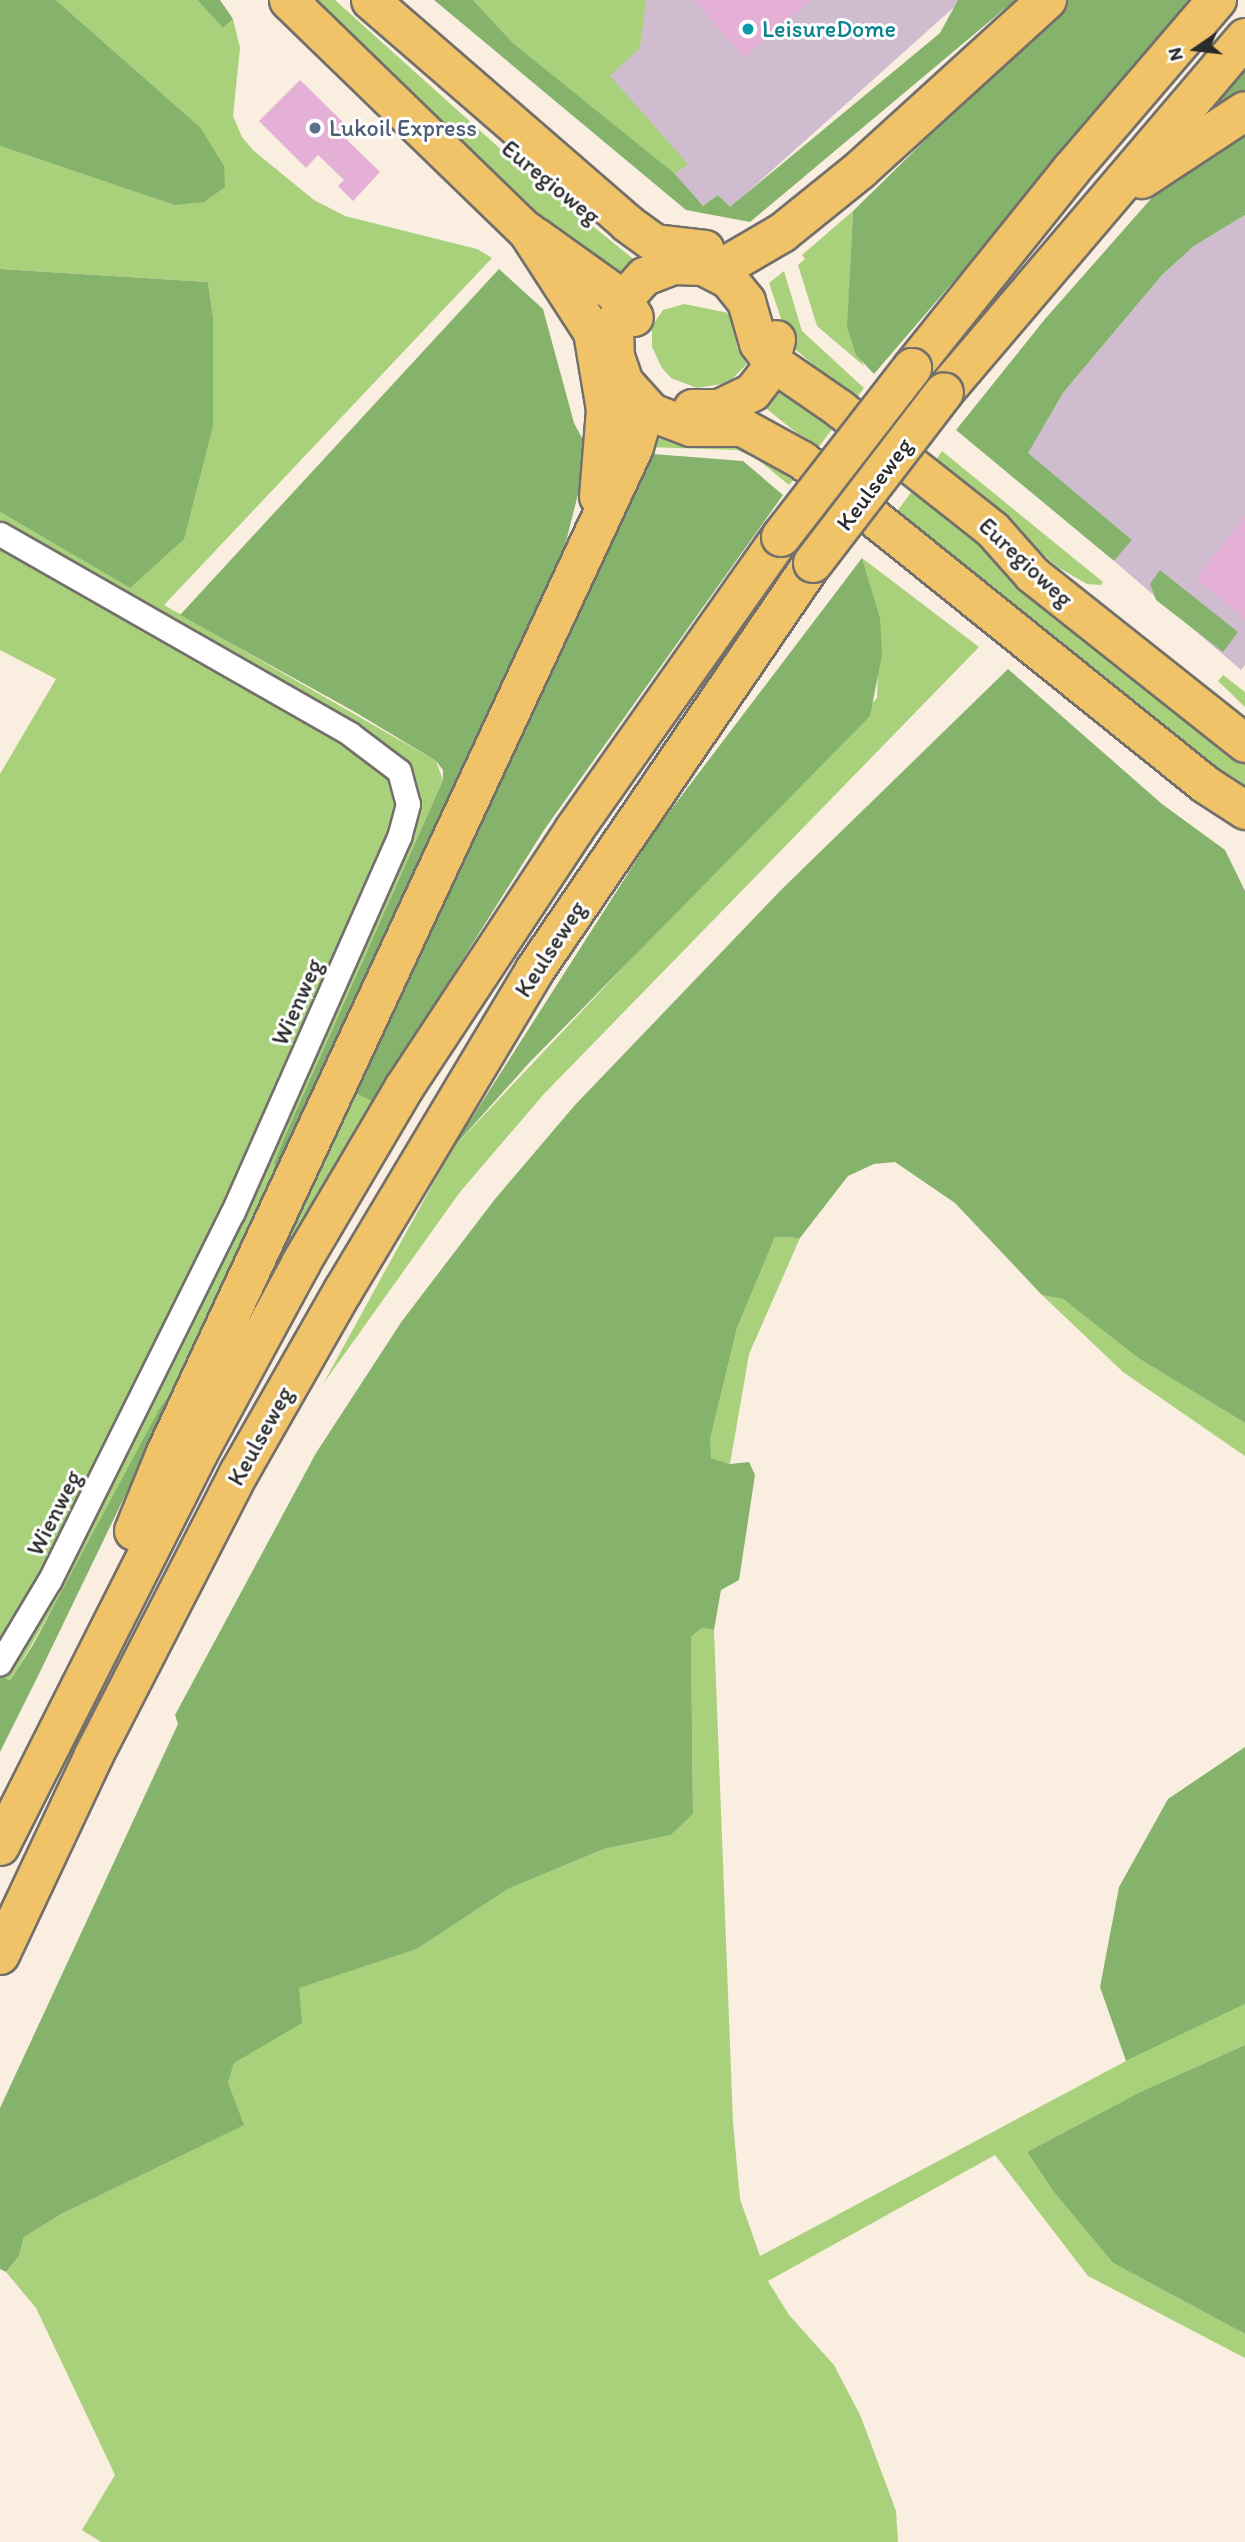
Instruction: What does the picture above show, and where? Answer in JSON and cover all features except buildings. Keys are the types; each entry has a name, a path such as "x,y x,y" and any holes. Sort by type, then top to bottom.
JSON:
{"highway":[{"path":"716,266 796,206 860,170 1047,0"},
{"name":"Keulseweg","path":"0,1846 199,1452 301,1263 404,1088 566,842 781,537 1072,169 1217,0"},
{"name":"Keulseweg","path":"0,1955 94,1755 239,1473 342,1292 535,970 813,563 944,392 1245,38"},
{"path":"1090,218 1219,124 1245,111"},
{"path":"716,266 817,232 860,170"},
{"path":"528,232 593,332 606,410 597,524"},
{"path":"47,1751 165,1455 634,447 642,423 641,404"}],"main road":[{"name":"Euregioweg","path":"288,0 605,310 624,315"},
{"name":"Euregioweg","path":"363,0 627,223 655,243 716,266"},
{"path":"624,315 649,297 671,286 689,284 723,295 716,266"},
{"path":"716,266 772,309 774,350 752,392 724,416 676,424 641,404 618,369 624,315 644,276 716,266"},
{"path":"624,315 633,357 656,392 694,409 724,416 802,460 1205,785 1245,810"},
{"name":"Euregioweg","path":"774,350 839,408 992,529 1031,574 1245,743"},
{"path":"992,529 1041,561 1245,722"},
{"path":"1205,785 1245,831"}],"street":[{"name":"Wienweg","path":"0,534 350,734 398,771 408,804 399,837 232,1213 49,1581 0,1663"}],"shaded area":[{"path":"473,0 962,0 730,208 718,195 704,206"},
{"path":"1245,215 1245,665 1241,670 1114,561 1132,540 1027,453 1063,393 1162,275 1194,246"}],"green space":[{"path":"0,0 56,0 200,127 224,166 225,187 204,202 174,205 0,146"},
{"path":"56,0 197,0 223,28 233,19 240,48 233,116 242,137 254,151 314,200 345,216 477,249 492,258 164,605 436,761 443,780 284,1138 274,1163 279,1183 177,1388 162,1404 106,1516 10,1682 0,1675 0,774 56,679 0,650 0,512 130,588 213,426 213,317 208,282 0,269 0,146 174,205 200,127"},
{"path":"197,0 220,0 233,19 223,28"},
{"path":"311,0 335,0 525,171 637,262 623,282 525,210"},
{"path":"434,0 473,0 514,44 675,174 703,206 718,195 730,207 940,33 958,0 1015,0 750,222 686,210"},
{"path":"473,0 646,0 640,48 610,76 688,164 675,174 657,162 514,44"},
{"path":"1068,0 1195,0 874,374 856,355 847,327 853,211"},
{"path":"1245,69 1245,100 1216,117 1208,109"},
{"path":"1245,131 1245,215 1194,246 1162,275 1063,393 1028,453 1132,540 1114,561 956,430 1045,319 1164,184"},
{"path":"853,211 848,316 852,343 864,366 817,326 798,265 805,259 802,255"},
{"path":"0,269 208,282 213,317 213,426 184,539 130,588 0,512"},
{"path":"499,269 543,309 574,423 589,451 558,573 279,1183 274,1163 443,780 443,770 436,761 355,712 180,615"},
{"path":"784,271 802,331 864,388 855,400 790,345 769,283"},
{"path":"684,304 729,313 738,350 747,364 728,383 697,388 671,378 662,368 652,347 652,326 663,310"},
{"path":"772,378 837,423 817,449 758,402"},
{"path":"648,426 729,434 797,476 789,485 757,459 737,450 646,447"},
{"path":"942,451 1103,582 1101,585 1087,584 1059,568 933,464"},
{"path":"640,453 743,461 783,495 544,830 373,1102 348,1089"},
{"path":"916,486 1245,752 1245,798 895,514"},
{"path":"862,558 979,647 543,1095 460,1192 323,1384 452,1149 877,698 880,617"},
{"path":"862,558 880,617 882,655 870,716 529,1063 452,1149 657,828"},
{"path":"1160,570 1238,632 1223,652 1156,600 1150,584"},
{"path":"1008,669 1162,804 1225,850 1245,891 1245,1423 1138,1358 1063,1299 1042,1295 955,1203 895,1162 874,1164 848,1176 800,1238 775,1237 737,1328 710,1440 711,1458 730,1464 749,1462 755,1475 739,1580 721,1590 714,1630 702,1628 691,1637 693,1814 671,1835 604,1849 508,1889 417,1949 299,1988 302,2023 234,2063 228,2083 244,2125 63,2213 24,2237 19,2256 6,2272 0,2269 0,2108 178,1724 175,1715 316,1453 402,1321 495,1199 575,1105 782,889"},
{"path":"1223,675 1245,692 1245,707 1218,681"},
{"path":"348,1089 373,1102 194,1410"},
{"path":"775,1237 800,1238 749,1354 730,1464 710,1458 710,1440 737,1328"},
{"path":"1042,1295 1063,1299 1138,1358 1245,1423 1245,1456 1123,1372"},
{"path":"177,1388 0,1752 0,1675 10,1681 34,1643 162,1404"},
{"path":"702,1628 714,1630 733,2123 740,2199 760,2256 1126,2061 1245,2004 1245,2045 1140,2092 1027,2152 1053,2191 1113,2263 1245,2334 1245,2358 1088,2276 995,2155 768,2281 789,2315 834,2365 861,2417 896,2511 898,2542 101,2542 82,2530 115,2475 36,2308 6,2272 19,2256 24,2237 63,2213 228,2083 234,2062 265,2042 298,1988 417,1949 508,1889 604,1849 671,1835 693,1814 691,1637"},
{"path":"1245,1747 1245,2004 1126,2061 1100,1987 1119,1887 1168,1799"},
{"path":"1245,2045 1245,2334 1113,2263 1053,2191 1027,2152 1140,2092"}],"place":[{"name":"LeisureDome","path":"748,29"},
{"name":"Lukoil Express","path":"315,128"}]}
